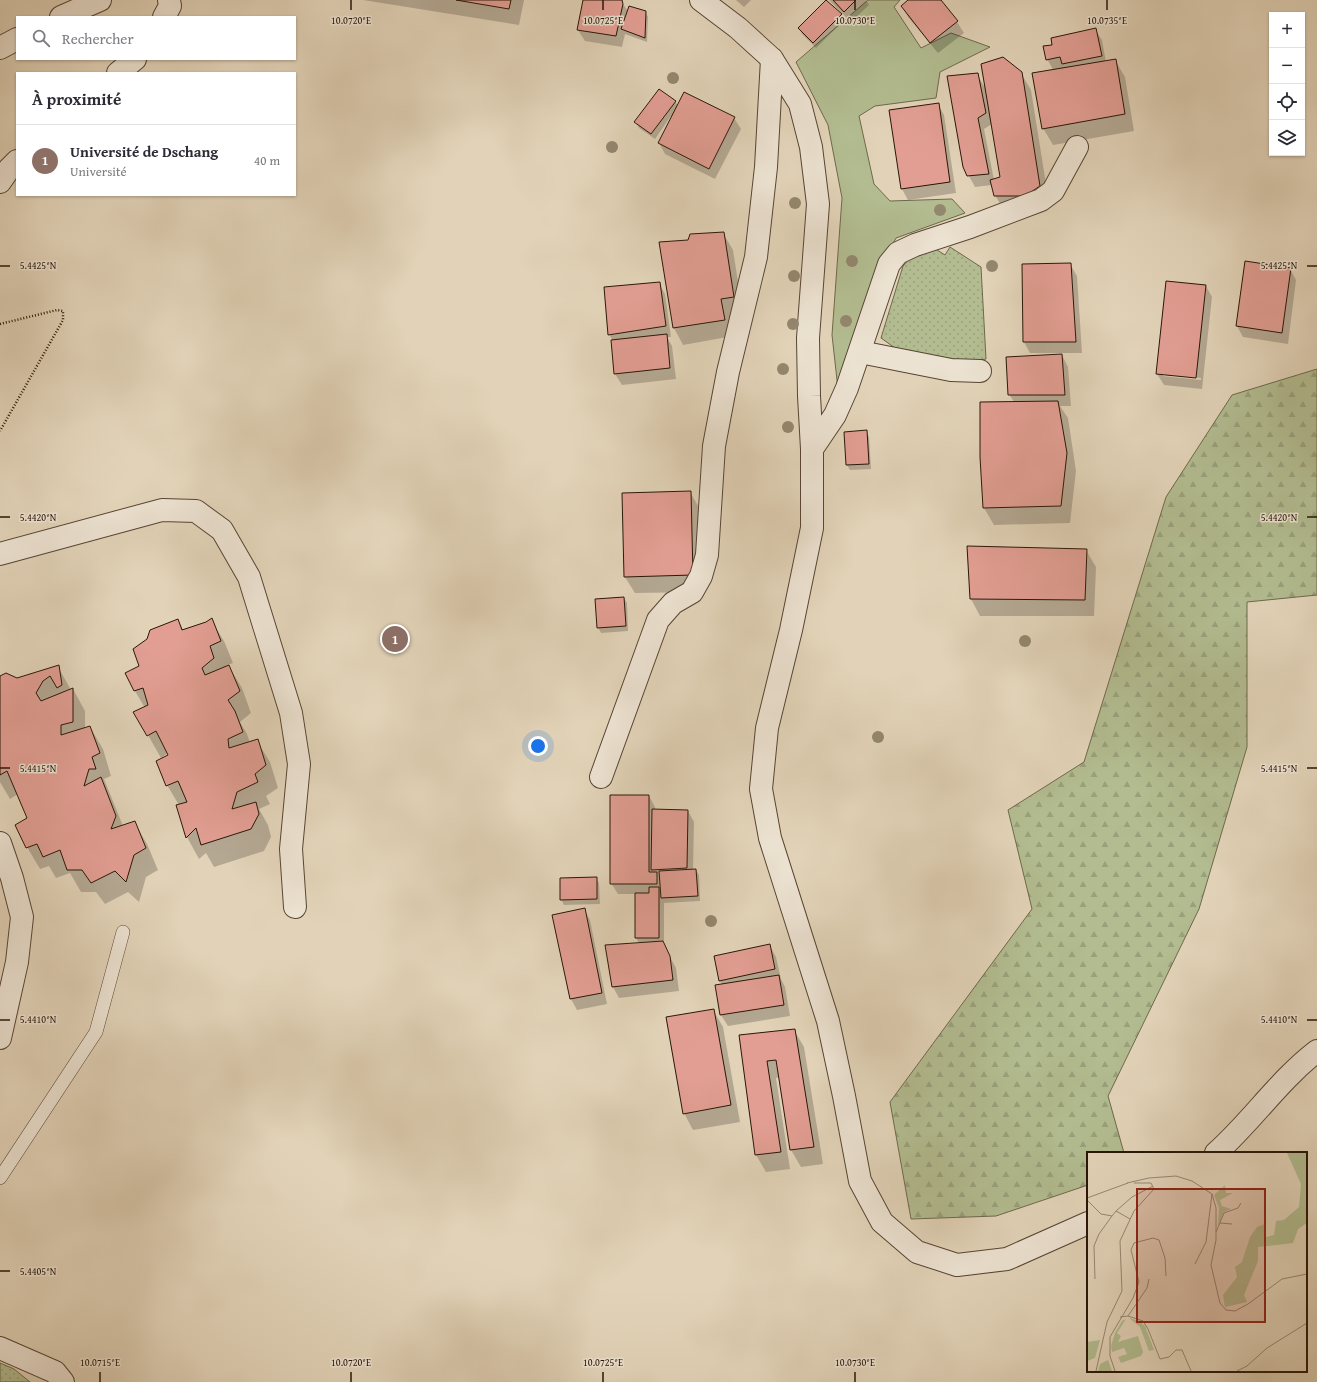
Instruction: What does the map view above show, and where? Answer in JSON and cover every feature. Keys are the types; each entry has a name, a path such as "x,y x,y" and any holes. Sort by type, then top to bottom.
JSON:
{"street":[{"path":"63,16 100,0"},
{"path":"165,16 170,6 169,0"},
{"path":"701,0 738,28 772,59 800,104 811,147 818,204 808,338 812,449 812,528 792,630 767,728 761,789 770,838 828,1021 860,1181 882,1222 917,1252 957,1266 1006,1260 1087,1223"},
{"path":"0,48 16,40"},
{"path":"601,776 658,620 673,603 692,592 701,576 707,555 714,446 728,372 756,257 766,167 772,59"},
{"path":"119,72 134,60"},
{"path":"812,449 835,415 847,388 889,264 898,253 915,245 970,227 1041,200 1053,191 1077,147"},
{"path":"0,182 16,162"},
{"path":"860,352 951,370 980,371"},
{"path":"0,554 162,510 196,511 222,530 249,576 291,713 299,764 291,849 295,907"},
{"path":"0,843 12,878 22,917 17,962 0,1038"},
{"path":"1217,1152 1231,1140 1280,1086 1317,1051"},
{"path":"0,1348 55,1372 63,1382"}],"lane":[{"path":"0,1178 96,1032 123,932"}],"path":[{"path":"0,324 57,310 63,311 63,320 0,431"}],"green space":[{"path":"868,0 900,0 894,7 921,48 951,33 990,47 940,72 936,98 875,106 859,116 874,184 890,201 952,199 965,213 896,238 879,270 838,389 832,335 842,198 828,125 796,62"},
{"path":"950,247 981,267 986,359 952,365 895,348 881,338 903,266 910,258 934,248 945,255"},
{"path":"1317,369 1317,595 1247,602 1247,747 1199,909 1108,1096 1124,1152 1087,1152 1087,1185 996,1216 911,1219 890,1102 1032,909 1008,810 1084,762 1166,497 1232,395"},
{"path":"0,1363 14,1369 30,1382 0,1382"}],"building":[{"path":"456,0 511,0 509,9"},
{"path":"583,0 622,0 623,4 616,36 577,30"},
{"path":"826,0 842,14 813,43 798,28"},
{"path":"833,0 856,0 844,12"},
{"path":"908,0 941,0 958,21 930,43 901,6"},
{"path":"629,6 646,11 645,38 621,29"},
{"path":"1096,28 1102,56 1062,64 1060,57 1046,60 1043,46 1052,45 1051,38"},
{"path":"1003,57 1022,72 1040,186 1025,196 994,196 990,180 1000,177 981,64"},
{"path":"1116,59 1125,114 1042,129 1032,73"},
{"path":"978,73 986,113 978,118 989,174 967,176 963,167 947,76"},
{"path":"659,89 676,101 651,134 634,122"},
{"path":"684,92 735,117 709,169 658,143"},
{"path":"939,103 950,182 901,189 889,110"},
{"path":"724,232 734,297 721,299 725,320 673,328 659,242 688,240 690,234"},
{"path":"1245,261 1291,268 1282,333 1236,326"},
{"path":"1071,263 1076,342 1023,342 1022,264"},
{"path":"1166,281 1206,285 1196,378 1156,374"},
{"path":"660,282 666,326 608,335 604,287"},
{"path":"667,334 670,368 614,374 611,340"},
{"path":"1062,354 1065,395 1008,395 1006,357"},
{"path":"1058,401 1067,453 1061,506 983,508 980,457 980,402"},
{"path":"867,430 869,464 846,465 844,432"},
{"path":"691,491 693,575 624,577 622,493"},
{"path":"967,546 1087,549 1085,600 970,599"},
{"path":"624,597 626,626 597,628 595,599"},
{"path":"212,618 221,641 210,646 214,658 202,668 205,675 229,665 240,691 228,700 235,711 243,732 228,739 229,748 258,739 266,765 255,774 258,782 237,792 232,809 256,802 259,814 251,829 201,845 196,828 186,838 176,805 187,802 178,781 166,786 156,761 168,755 156,731 147,736 133,712 148,705 143,688 134,691 125,673 139,666 133,649 147,639 150,630 178,619 182,630 206,622"},
{"path":"59,665 62,685 57,688 50,676 43,681 36,693 41,701 73,688 73,722 61,725 61,735 90,726 100,753 92,757 96,769 89,769 84,786 101,777 116,816 111,829 135,821 146,848 134,855 126,882 115,871 91,883 82,870 67,870 60,850 43,857 37,844 26,848 15,825 27,818 7,771 0,775 0,676 6,673 17,678"},
{"path":"610,795 649,795 649,872 657,872 657,884 610,884"},
{"path":"652,809 688,810 687,868 651,870"},
{"path":"696,869 698,896 661,898 659,871"},
{"path":"597,877 597,899 560,900 560,878"},
{"path":"649,887 659,887 659,938 635,938 635,893 649,893"},
{"path":"585,908 602,993 570,999 552,915"},
{"path":"663,941 670,956 673,980 612,987 605,945"},
{"path":"770,944 775,969 719,981 714,956"},
{"path":"779,975 784,1005 720,1015 715,985"},
{"path":"714,1009 731,1105 683,1114 666,1017"},
{"path":"795,1029 814,1147 790,1150 776,1060 767,1061 781,1152 755,1155 739,1035"}],"place":[{"name":"Université de Dschang","path":"395,639"}]}
